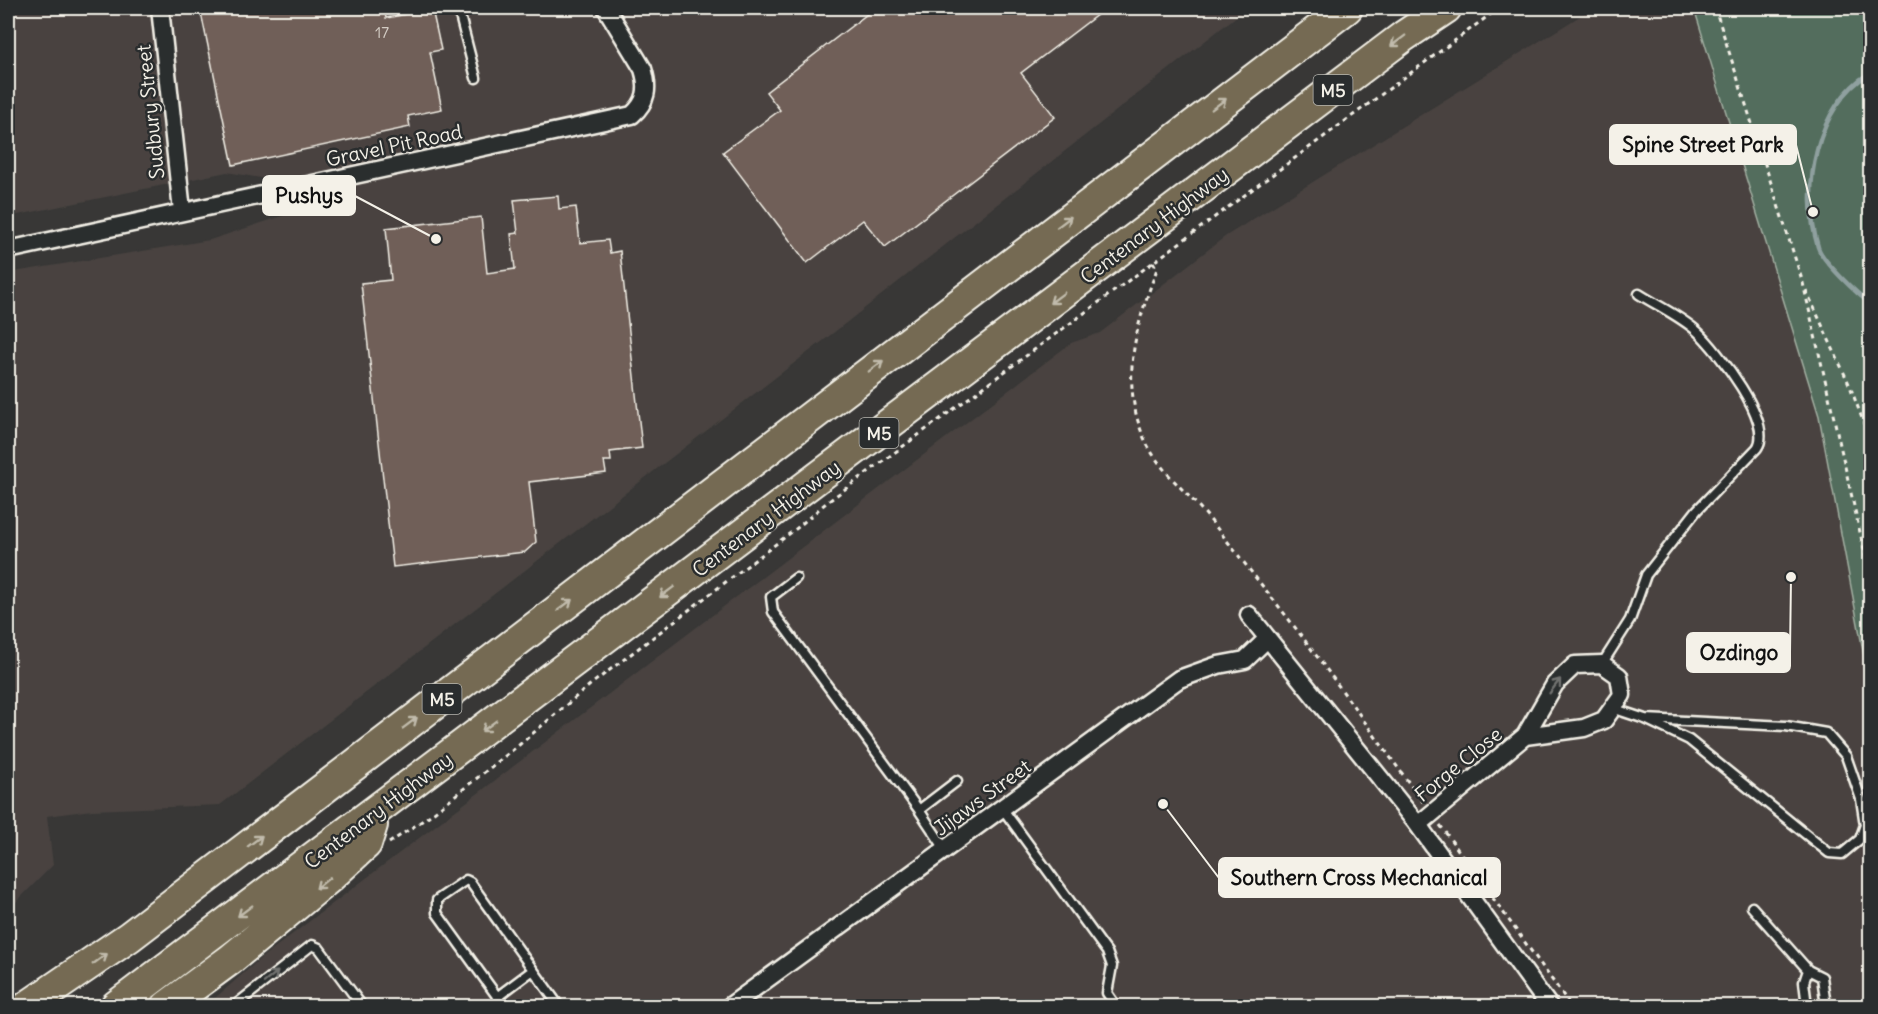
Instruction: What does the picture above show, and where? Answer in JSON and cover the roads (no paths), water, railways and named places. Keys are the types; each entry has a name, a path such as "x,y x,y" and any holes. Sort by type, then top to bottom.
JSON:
{"highway":[{"name":"M5","path":"28,1006 129,937 1347,8"},
{"name":"Centenary Highway","path":"116,1006 376,813 1404,36 1446,8"},
{"path":"167,1006 231,959 366,844 376,813"}],"street":[{"name":"Sudbury Street","path":"160,8 182,211"},
{"name":"Gravel Pit Road","path":"8,250 632,115 644,102 647,88 644,69 606,8"},
{"path":"1249,615 1418,825 1549,1006"},
{"name":"Jijaws Street","path":"730,1006 1179,679 1218,665 1245,660 1267,639"},
{"path":"1602,664 1619,676 1622,695 1612,708"},
{"name":"Forge Close","path":"1418,825 1525,736 1555,684 1575,665 1602,664"},
{"name":"Forge Close","path":"1525,736 1584,728 1604,720 1612,708"}],"lane":[{"path":"458,8 476,78"},
{"path":"1602,664 1630,620 1646,575 1697,510 1757,448 1761,436 1755,413 1739,383 1698,332 1639,294"},
{"path":"796,578 771,597 773,612 919,810 945,849"},
{"path":"1612,708 1646,719 1689,740 1829,853 1842,854 1860,839 1864,825 1861,799 1846,756 1826,733 1786,726 1646,719"},
{"path":"919,810 957,781"},
{"path":"1002,808 1107,952 1112,966 1107,993 1116,1006"},
{"path":"504,1006 436,913 437,900 461,881 470,882 559,1006"},
{"path":"1752,907 1809,970 1822,977 1826,1006"},
{"path":"234,1006 312,945 319,948 362,1006"},
{"path":"497,997 533,970"},
{"path":"1807,1006 1804,982 1809,970"}],"waterway":[{"path":"1870,73 1852,87 1837,106 1825,127 1812,175 1811,200 1813,224 1821,253 1841,277 1870,303"}],"place":[{"name":"Spine Street Park","path":"1813,212"},
{"name":"Pushys","path":"436,239"},
{"name":"Ozdingo","path":"1791,577"},
{"name":"Southern Cross Mechanical","path":"1163,804"}]}
